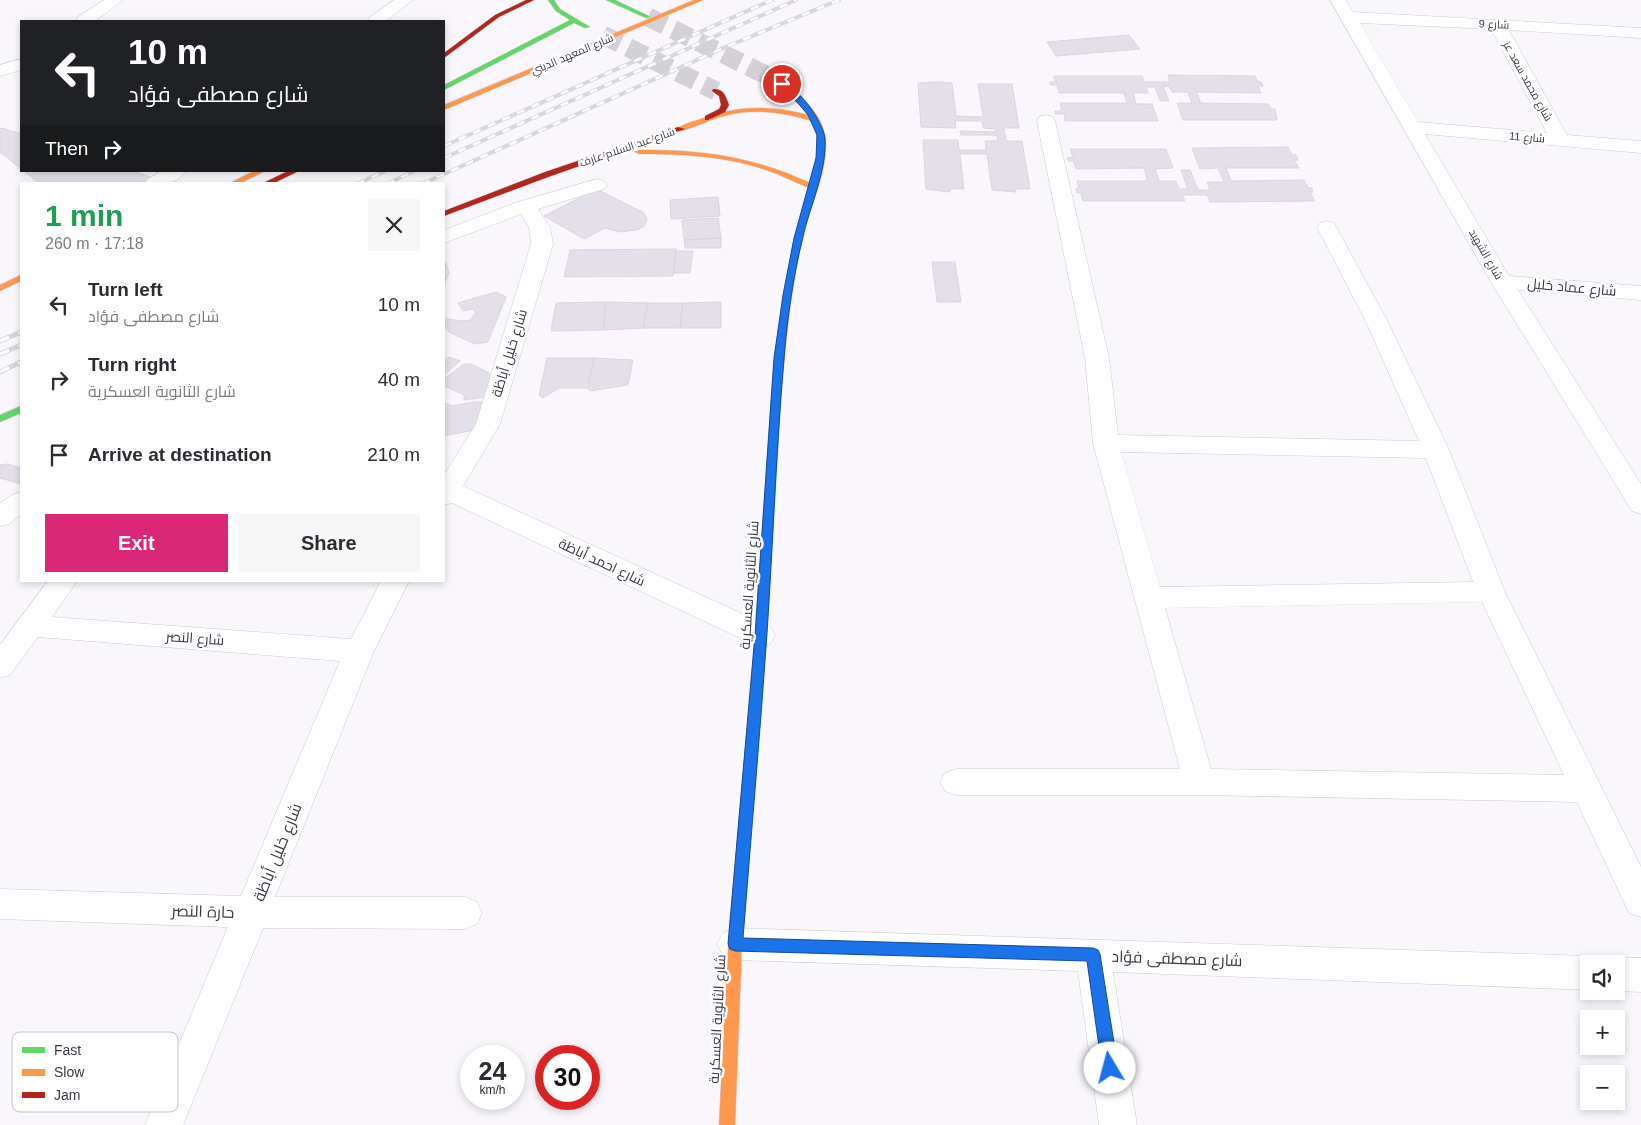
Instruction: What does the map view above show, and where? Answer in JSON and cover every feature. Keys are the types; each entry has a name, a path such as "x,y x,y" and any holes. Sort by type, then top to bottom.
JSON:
{"main road":[{"path":"445,55 497,16 531,0"},
{"path":"551,0 558,10 604,35"},
{"path":"614,2 635,0"},
{"name":"شارع المعهد الديني","path":"445,108 700,0"},
{"path":"614,2 648,17"},
{"path":"445,87 574,20"},
{"name":"شارع الثانوية العسكرية","path":"727,1125 735,944 761,635 779,358 787,295 798,238 820,158 821,135 812,114 796,95 766,75"},
{"path":"708,118 722,110 725,105 722,95 716,91"},
{"name":"شارع عبد السلام عارف","path":"445,214 502,190 728,112 773,109 814,119"},
{"path":"594,159 634,153 673,151 712,153 749,160 783,171 811,186"},
{"path":"236,182 259,172"},
{"path":"270,182 293,172"},
{"path":"0,419 20,410"}],"street":[{"path":"85,20 115,0"},
{"path":"377,20 405,0"},
{"name":"شارع 9","path":"1342,8 1497,24 1641,33"},
{"name":"شارع الشهيد","path":"1342,8 1502,282 1641,504"},
{"name":"شارع محمد سعد عز","path":"1497,24 1560,139"},
{"path":"0,71 20,64"},
{"path":"1046,121 1097,358 1106,443 1199,782"},
{"name":"شارع 11","path":"1413,127 1641,146"},
{"path":"157,182 174,172"},
{"name":"شارع عبد السلام عارف","path":"445,237 525,206 597,185"},
{"name":"شارع خليل أباظة","path":"445,491 488,424 542,244 542,230 534,216 525,206"},
{"path":"1327,227 1377,322 1436,450 1491,592 1641,902"},
{"name":"شارع عماد خليل","path":"1502,282 1641,293"},
{"path":"1106,443 1436,450"},
{"name":"شارع احمد أباظة","path":"445,491 761,635"},
{"path":"0,517 20,502"},
{"path":"0,666 62,582"},
{"name":"شارع خليل أباظة","path":"178,1091 359,651 394,582"},
{"path":"1150,598 1491,592"},
{"name":"شارع النصر","path":"30,626 359,651"},
{"path":"956,782 1199,782 1585,789"},
{"name":"حارة النصر","path":"0,904 253,912 466,913"},
{"name":"شارع مصطفى فؤاد","path":"735,944 1093,954 1580,973"},
{"path":"1093,954 1118,1125"},
{"path":"1625,974 1641,975"},
{"name":"شارع خليل أباظة","path":"164,1125 169,1112"}],"building":[{"path":"1129,35 1140,49 1056,56 1047,42"},
{"path":"1168,75 1255,76 1263,86 1258,86 1261,93 1196,92 1201,103 1268,104 1271,109 1275,109 1277,120 1183,120 1177,103 1192,103 1188,92 1172,92 1170,87 1163,86 1169,101 1160,101 1155,87 1146,87 1148,93 1133,93 1136,104 1152,104 1158,121 1065,121 1064,114 1055,114 1055,111 1062,111 1060,103 1127,103 1124,93 1059,93 1057,85 1050,85 1050,82 1055,82 1054,76 1142,76 1144,82 1170,82"},
{"path":"918,83 952,83 956,116 983,117 978,84 1012,84 1019,128 1004,128 1006,141 1022,141 1030,189 1015,189 1016,192 992,190 987,154 960,154 964,189 950,189 950,192 926,189 923,140 958,140 959,150 986,150 985,141 998,141 997,135 961,135 960,131 996,132 995,129 983,128 982,121 955,121 956,128 921,127"},
{"path":"0,129 20,134 20,168 0,152"},
{"path":"1288,147 1292,155 1296,155 1298,160 1294,160 1299,168 1226,168 1231,181 1304,180 1308,188 1312,188 1313,192 1310,192 1315,201 1210,202 1207,195 1182,195 1185,201 1083,201 1081,193 1077,193 1076,188 1079,188 1077,181 1148,181 1144,168 1076,169 1074,161 1069,161 1067,158 1073,157 1070,149 1166,149 1173,168 1155,169 1159,181 1176,181 1179,189 1188,189 1181,170 1190,170 1198,190 1210,190 1207,182 1224,182 1218,168 1200,169 1192,148"},
{"path":"25,172 137,172 153,178 144,182 38,182"},
{"path":"597,189 644,213 647,219 644,227 620,232 605,228 584,239 544,216"},
{"path":"718,197 720,216 671,219 670,200"},
{"path":"718,218 721,238 684,240 682,220"},
{"path":"721,238 721,248 685,248 684,240"},
{"path":"676,249 673,276 564,277 570,250"},
{"path":"676,251 693,251 690,273 674,273"},
{"path":"932,262 955,262 961,302 937,302"},
{"path":"445,263 446,263 449,273 445,283"},
{"path":"496,292 506,297 488,342 475,344 451,333 445,328 445,318 461,321 470,320 476,313 473,309 463,311 458,303"},
{"path":"606,302 648,303 643,328 603,330"},
{"path":"606,302 603,330 551,331 556,303"},
{"path":"721,302 721,328 680,328 683,303"},
{"path":"648,303 683,303 680,328 643,328"},
{"path":"449,357 460,361 445,374 445,359"},
{"path":"547,358 594,358 588,388 559,388 543,398 539,395"},
{"path":"594,358 633,360 628,385 590,391 588,388"},
{"path":"464,364 471,364 489,373 490,378 485,397 464,400 464,395 445,386 445,378"},
{"path":"482,402 486,407 480,429 445,436 445,403 452,406"},
{"path":"7,464 20,468 20,484 0,478 0,465"}],"tunnel":[{"path":"648,17 766,75"},
{"path":"603,35 716,91"}],"railway":[{"path":"445,146 772,0"},
{"path":"445,158 796,0"},
{"path":"426,182 728,46 839,0"},
{"path":"361,182 383,172"},
{"path":"391,182 412,172"},
{"path":"0,341 20,332"},
{"path":"0,354 20,345"},
{"path":"0,372 20,362"}],"traffic: fast":[{"path":"551,0 558,10 587,27"},
{"path":"609,0 648,17"},
{"path":"445,87 574,20"},
{"path":"749,773 761,635 776,398"},
{"path":"0,419 20,409"}],"traffic: slow":[{"path":"445,108 700,0"},
{"path":"766,75 800,100 813,116 821,135 820,159 817,173 801,227 794,259 784,318 776,398"},
{"path":"681,129 729,112 750,109 783,112 814,119"},
{"path":"639,152 685,152 727,157 769,168 811,186"},
{"path":"236,182 259,172"},
{"path":"0,288 20,278"},
{"path":"727,1125 735,944 749,773"}],"traffic: jam":[{"path":"445,55 497,16 531,0"},
{"path":"708,118 722,110 725,105 722,95 716,91"},
{"path":"445,214 548,174 681,129"},
{"path":"270,182 293,172"}],"route":[{"path":"782,84 796,95 812,114 821,135 820,158 798,238 787,295 779,358 761,635 735,944 1093,954 1110,1068"}]}
